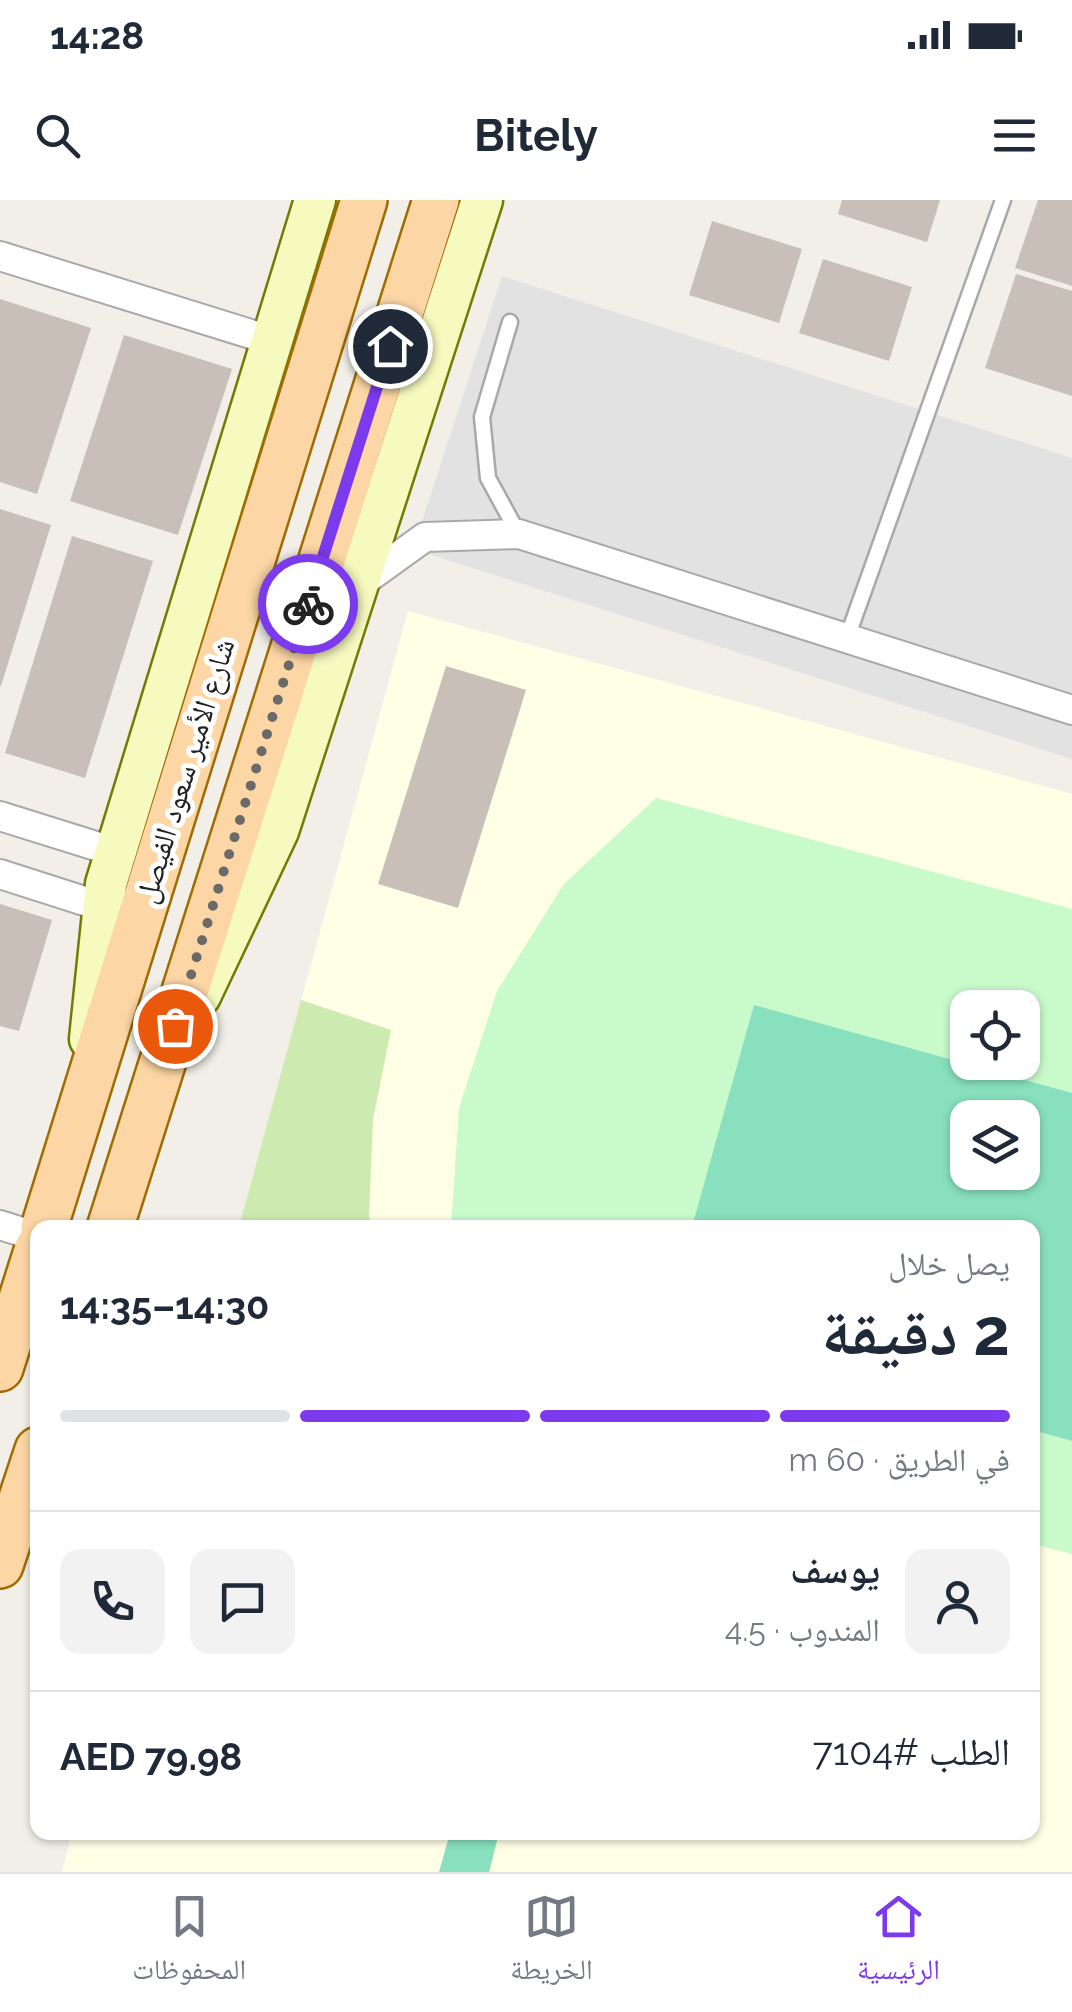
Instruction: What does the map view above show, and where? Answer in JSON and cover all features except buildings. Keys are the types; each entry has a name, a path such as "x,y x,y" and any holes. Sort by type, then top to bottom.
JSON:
{"main road":[{"name":"شارع الأمير سعود الفيصل","path":"46,1220 364,200"},
{"path":"113,1220 436,200"},
{"path":"0,1368 30,1258"},
{"path":"0,1565 30,1474"}],"street":[{"path":"84,1094 106,884 315,200"},
{"path":"153,1095 278,831 482,200"},
{"path":"0,256 273,340"},
{"path":"356,587 424,537 518,534 1072,710"},
{"path":"0,816 115,852"},
{"path":"0,874 103,907"},
{"path":"0,1225 30,1258"}],"lane":[{"path":"846,638 1003,200"},
{"path":"510,322 482,417 488,478 518,534"}],"shaded area":[{"path":"502,276 1072,458 1072,759 413,549"},
{"path":"408,611 1072,794 1072,1872 62,1872 70,1840 1040,1840 1040,1220 241,1220"}],"green space":[{"path":"656,798 1072,909 1072,1554 1040,1546 1040,1220 452,1220 459,1108 497,991 564,884"},
{"path":"301,1000 391,1030 373,1119 370,1220 241,1220"},
{"path":"754,1005 950,1059 950,1080 1025,1080 1072,1093 1072,1441 1040,1432 1040,1220 694,1220"},
{"path":"448,1840 497,1840 489,1872 439,1872"}],"way so far":[{"path":"175,1026 308,604"}],"route":[{"path":"308,604 390,346"}]}
